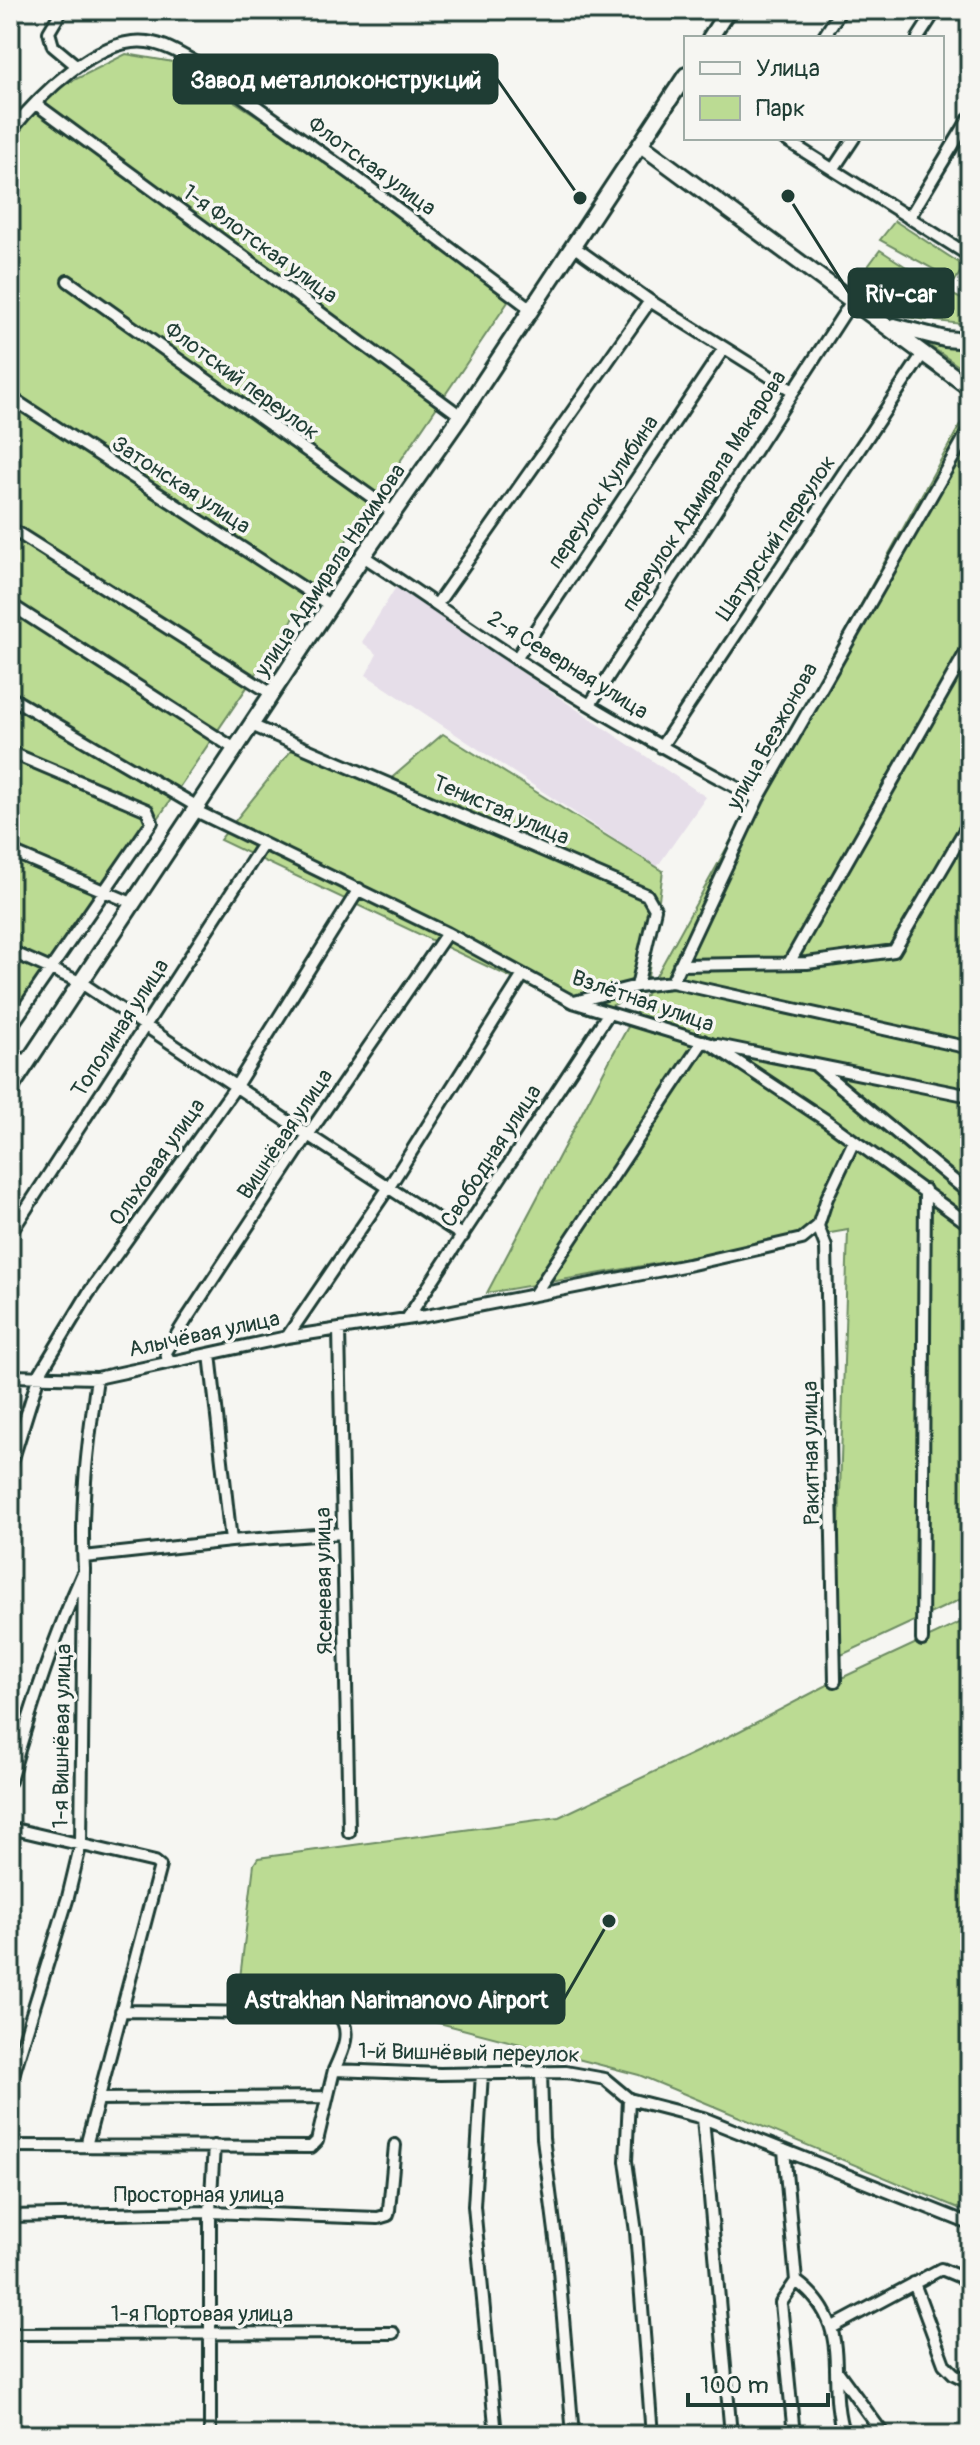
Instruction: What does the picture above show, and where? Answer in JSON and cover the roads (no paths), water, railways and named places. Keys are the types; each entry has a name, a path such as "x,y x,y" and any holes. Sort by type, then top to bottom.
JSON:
{"main road":[{"path":"711,36 728,10"},
{"name":"улица Адмирала Нахимова","path":"10,1089 363,556 461,416 684,80"},
{"path":"641,145 970,388"},
{"path":"882,322 934,337 970,341"}],"street":[{"path":"62,10 49,32 53,46 77,66"},
{"path":"824,36 841,10"},
{"path":"919,36 936,10"},
{"name":"Флотская улица","path":"10,132 84,60 123,43 150,42 170,48 193,61 354,176 531,309"},
{"name":"1-я Флотская улица","path":"36,104 461,416"},
{"path":"909,218 970,117"},
{"path":"786,140 970,256"},
{"path":"834,168 853,140"},
{"path":"573,246 650,301 793,391"},
{"name":"Флотский переулок","path":"68,281 394,513"},
{"path":"437,604 650,301"},
{"name":"переулок Адмирала Макарова","path":"591,703 852,301"},
{"name":"переулок Кулибина","path":"516,659 724,348"},
{"name":"Шатурский переулок","path":"661,747 924,352"},
{"name":"Затонская улица","path":"10,397 331,606"},
{"name":"улица Безжонова","path":"672,982 758,799 970,428"},
{"path":"10,528 272,694"},
{"name":"2-я Северная улица","path":"363,556 516,659 661,747 758,799"},
{"path":"10,604 235,749"},
{"path":"789,963 970,645"},
{"name":"Взлётная улица","path":"10,697 195,808 447,933 573,1002 707,1043 925,1190 970,1225"},
{"name":"Тенистая улица","path":"251,725 647,895 655,909 637,986"},
{"path":"10,752 147,810 152,822 10,1028"},
{"path":"679,965 807,963 894,951 970,821"},
{"name":"Тополиная улица","path":"10,1234 263,844"},
{"path":"10,851 132,903"},
{"name":"Ольховая улица","path":"10,1468 39,1375 88,1294 236,1086 359,889"},
{"name":"Вишнёвая улица","path":"168,1362 166,1352 186,1320 447,933"},
{"path":"10,951 80,982 463,1236"},
{"path":"287,1337 389,1187 523,975"},
{"path":"573,1002 637,986 672,982 970,1048"},
{"name":"Свободная улица","path":"407,1319 608,1014"},
{"path":"534,1295 707,1043 970,1096"},
{"path":"10,1054 28,1062"},
{"path":"815,1065 970,1194"},
{"path":"818,1226 827,1198 854,1141"},
{"path":"922,1640 925,1190"},
{"name":"Алычёвая улица","path":"10,1376 97,1378 287,1337 534,1295 802,1239 818,1226"},
{"name":"Ракитная улица","path":"818,1226 826,1247 835,1681"},
{"name":"Ясеневая улица","path":"339,1329 349,1832"},
{"path":"210,1354 231,1541"},
{"name":"1-я Вишнёвая улица","path":"10,2085 68,1897 81,1843 82,1525 86,1451 97,1378"},
{"path":"84,1557 343,1533"},
{"path":"10,1781 46,1662 84,1569"},
{"path":"10,1828 81,1843 155,1862 160,1866 86,2146"},
{"name":"1-й Вишнёвый переулок","path":"121,2011 337,2014 343,2022 345,2039 334,2070 566,2072 605,2079 629,2099 703,2118 970,2224"},
{"path":"10,2146 314,2145 334,2070"},
{"path":"482,2073 474,2206 496,2435"},
{"path":"541,2073 543,2138 557,2247 573,2435"},
{"path":"98,2099 326,2097"},
{"path":"629,2099 626,2161 636,2232 652,2435"},
{"path":"703,2118 731,2435"},
{"name":"Просторная улица","path":"10,2216 210,2212 378,2218 388,2215 395,2145"},
{"path":"210,2435 210,2212 214,2146"},
{"path":"784,2150 796,2281 781,2303 794,2435"},
{"path":"831,2328 941,2269 970,2281"},
{"path":"796,2281 815,2295 836,2340 838,2417 844,2435"},
{"path":"914,2283 944,2364 954,2374 970,2382"},
{"name":"1-я Портовая улица","path":"10,2334 393,2333"},
{"path":"837,2371 884,2435"}],"place":[{"name":"Riv-car","path":"788,196"},
{"name":"Завод металлоконструкций","path":"580,198"},
{"name":"Astrakhan Narimanovo Airport","path":"609,1921"}]}
